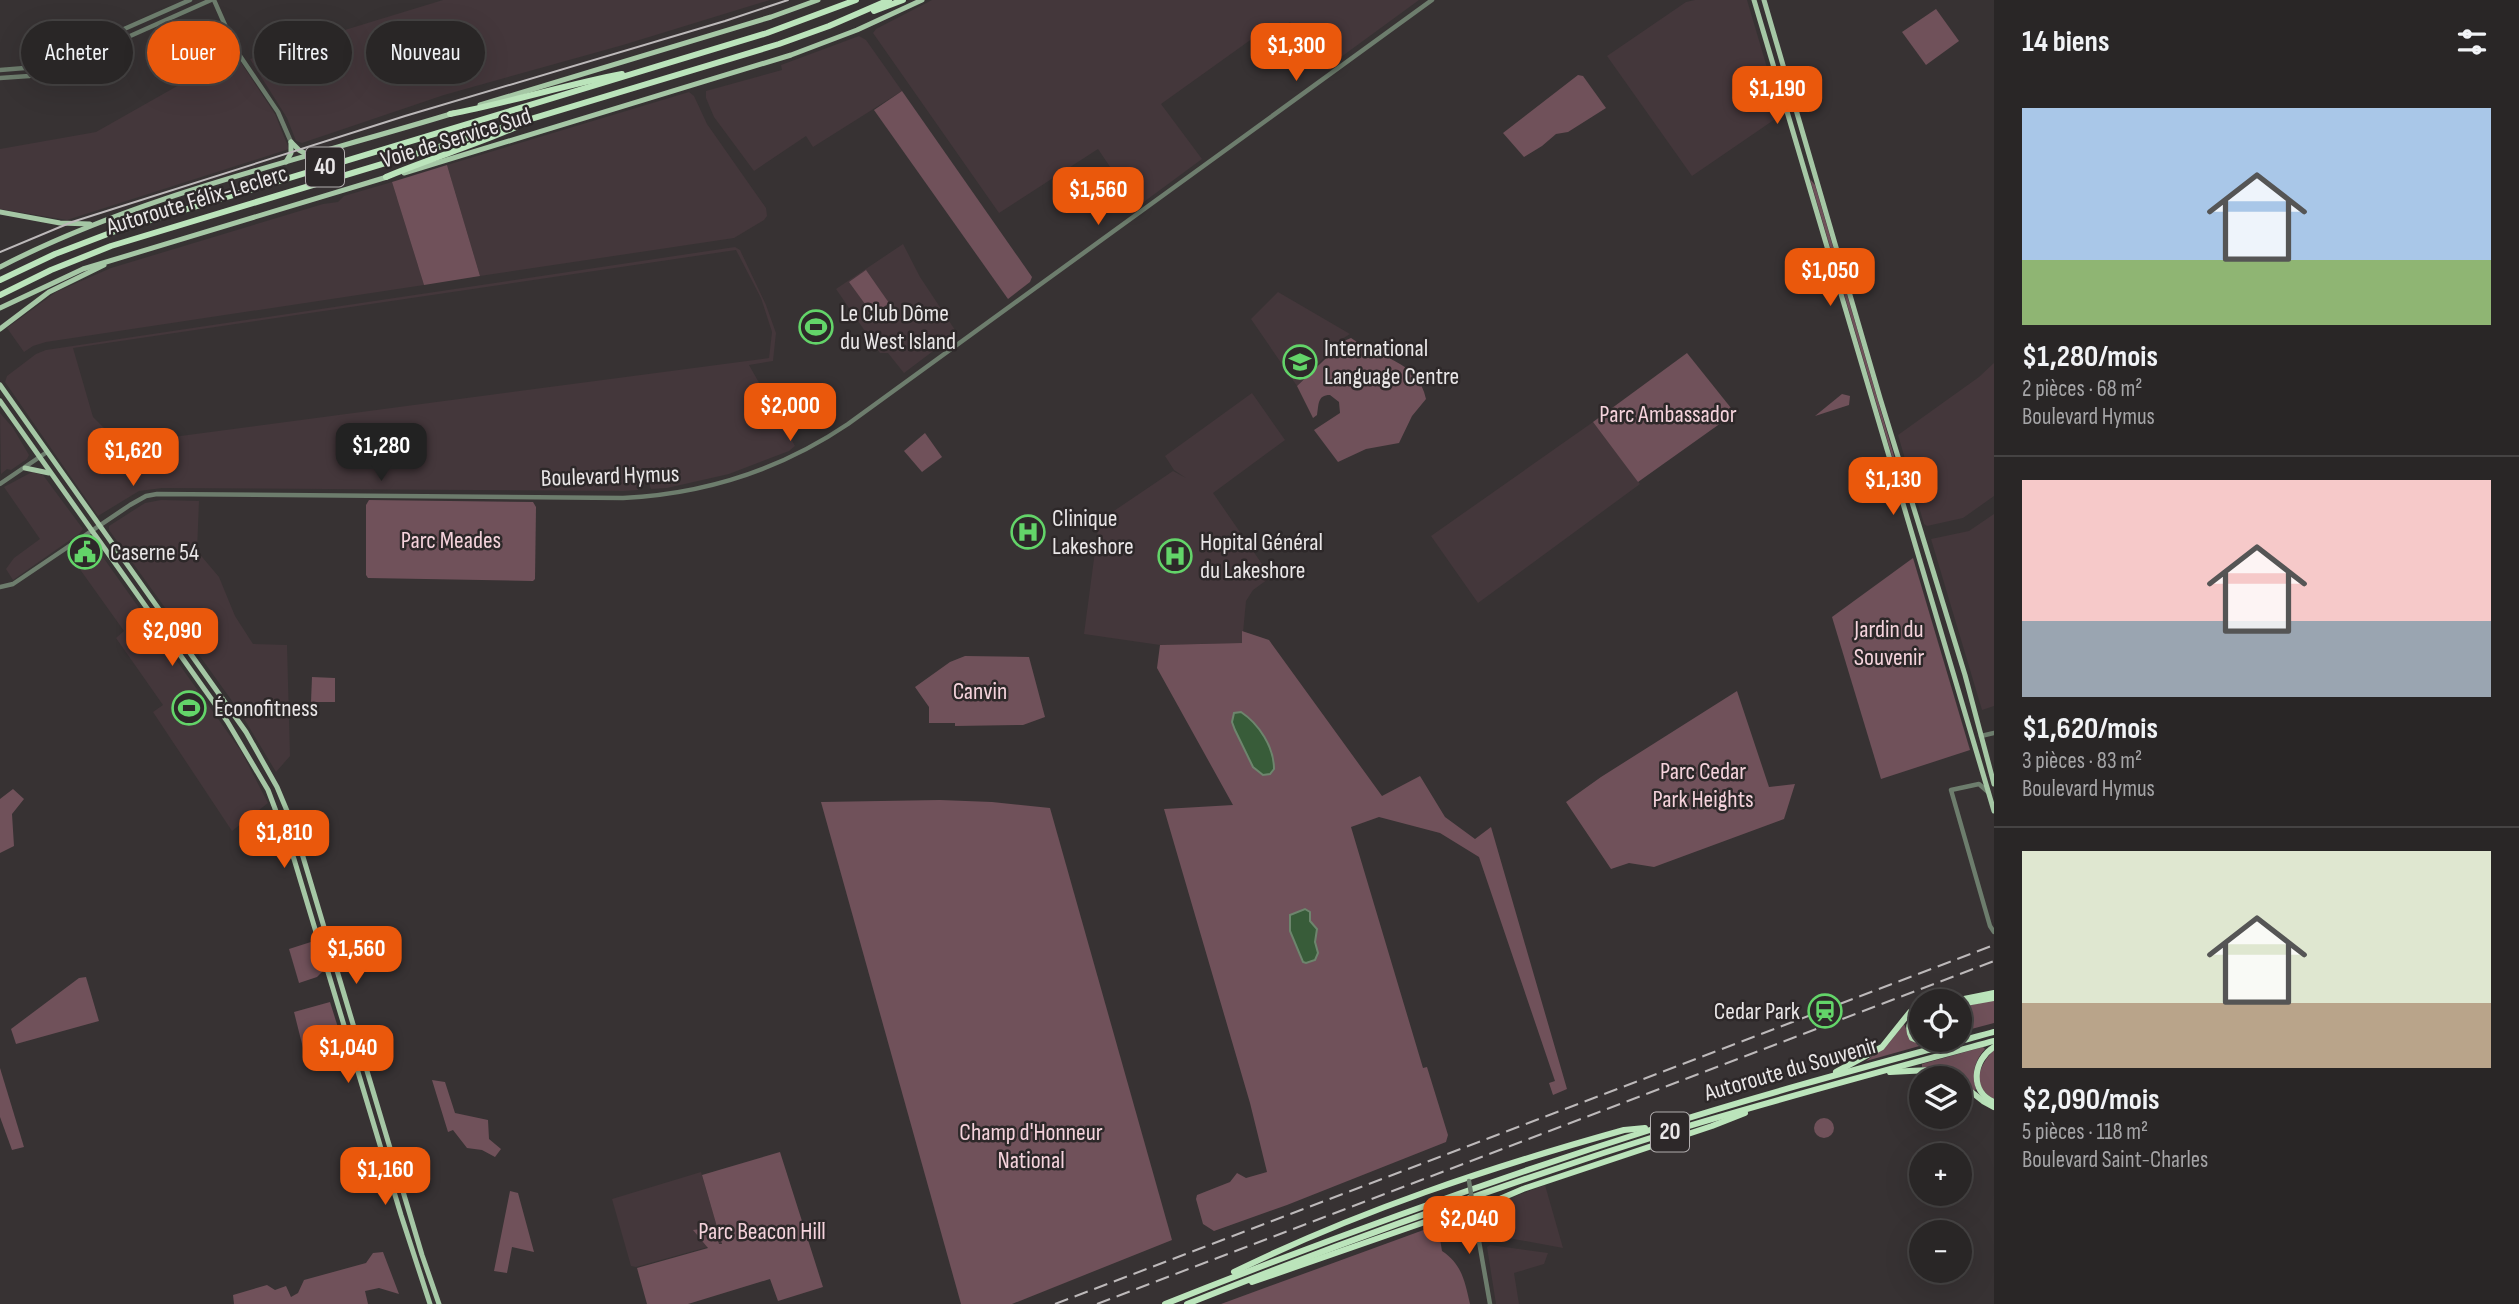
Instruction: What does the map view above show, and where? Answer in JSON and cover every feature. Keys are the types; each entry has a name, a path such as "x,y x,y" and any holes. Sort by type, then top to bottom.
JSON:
{"highway":[{"name":"Autoroute Félix-Leclerc","path":"0,280 55,254 118,230 780,29 856,0"},
{"name":"Autoroute Félix-Leclerc","path":"0,295 51,270 111,246 779,44 889,0"},
{"path":"829,26 903,0"},
{"path":"450,114 494,105 571,83 655,67"},
{"path":"386,177 480,143 543,115"},
{"path":"1972,998 1994,995"},
{"path":"1972,1001 1994,995"},
{"path":"1821,1079 1882,1047 1909,1014"},
{"name":"Autoroute du Souvenir","path":"1972,1038 1994,1032"},
{"name":"Autoroute du Souvenir","path":"1187,1304 1357,1237 1638,1142 1774,1101 1994,1041"},
{"path":"1994,1047 1981,1059 1976,1076 1981,1093 1994,1104"},
{"name":"Autoroute du Souvenir","path":"1165,1304 1362,1227 1657,1128 1920,1052"},
{"path":"1876,1073 1909,1071"},
{"path":"1972,1092 1983,1101 1994,1104"},
{"path":"1201,1299 1712,1126 1774,1101"},
{"path":"1188,1295 1266,1256 1345,1223 1468,1179 1624,1130 1657,1128"}],"main road":[{"path":"0,267 92,224 309,155 771,17 818,0"},
{"name":"Voie de Service Sud","path":"0,308 70,274 116,259 790,55 857,30 922,0"},
{"path":"1754,0 1994,811"},
{"path":"1764,0 1994,784"},
{"path":"291,142 309,155"},
{"path":"285,163 291,153 291,142"},
{"path":"0,212 60,223 92,224"},
{"path":"0,329 49,292 116,259"},
{"path":"0,385 246,732 283,799 304,857 422,1255 439,1304"},
{"path":"0,401 239,739 275,804 430,1304"},
{"path":"25,468 49,473"}],"street":[{"path":"0,70 47,63 190,0"},
{"path":"0,78 29,76 51,70 212,0 236,50 278,112 291,142"},
{"name":"Boulevard Hymus","path":"0,587 16,582 139,499 157,494 637,497 699,489 757,472 794,456 848,424 1432,0"},
{"path":"0,484 47,452"},
{"path":"1981,736 1994,733"},
{"path":"1973,784 1981,771"},
{"path":"1989,792 1980,784 1951,790 1993,932"},
{"path":"1468,1179 1490,1304"}],"shaded area":[{"path":"443,0 770,0 485,84 485,21 374,21"},
{"path":"932,0 1419,0 1326,68 1290,22 1262,43 1256,36 1161,104 1202,159 1137,207 1098,149 999,213 873,33"},
{"path":"1747,0 1781,115 1692,176 1607,56 1686,2"},
{"path":"366,24 366,84 483,84 302,143 296,141 287,118 266,84 352,84 352,28"},
{"path":"859,36 866,40 902,91 813,147 806,136 754,171 714,117 706,91 782,70 781,65"},
{"path":"240,61 275,114 289,149 67,220 0,209 0,149 96,132 181,84 240,84"},
{"path":"689,92 694,96 707,124 766,208 767,216 764,220 734,238 480,276 447,165"},
{"path":"392,182 424,285 46,342 24,352 7,328 56,292 111,268 323,204 338,202 344,196"},
{"path":"903,244 920,277 957,333 904,373 888,353 880,353 836,289"},
{"path":"735,247 740,250 766,305 776,333 773,361 749,365 795,446 789,451 729,474 667,488 651,489 649,483 638,484 638,490 624,491 162,488 139,491 98,516 5,382 7,376 36,354 46,350","holes":["736,250 761,298 772,332 769,358 120,444 93,417 73,348"]},
{"name":"International Language Centre","path":"1278,292 1350,334 1297,386 1251,319"},
{"path":"1994,363 1994,496 1963,518 1927,526 1924,524 1898,435 1979,377"},
{"name":"Hopital Général du Lakeshore","path":"1252,393 1285,440 1213,493 1271,577 1253,590 1246,601 1242,643 1160,645 1084,634 1099,521 1173,471 1186,478 1174,470 1165,456"},
{"path":"0,413 13,428 29,455 11,470 7,469 1,474"},
{"path":"1593,422 1640,484 1478,603 1431,536"},
{"path":"32,472 43,475 83,529 13,580 6,569 14,558 40,539 4,487"},
{"path":"161,500 199,501 197,551 219,577 235,616 253,644 287,645 290,756 276,772 240,712 109,530 109,526 145,503"},
{"path":"1994,514 1994,706 1982,710 1931,539 1969,531"},
{"path":"100,553 241,751 268,803 232,831 153,712 163,705 116,638 124,631 79,568"},
{"path":"1241,712 1259,730 1268,744 1274,769 1270,774 1263,775 1253,767 1235,730 1232,722 1234,713"},
{"path":"1305,909 1310,912 1310,921 1317,929 1315,942 1318,953 1315,960 1306,963 1303,962 1290,931 1290,915"},
{"path":"701,1172 722,1243 636,1267 631,1266 612,1199"},
{"path":"1545,1185 1563,1248 1481,1233 1479,1215 1484,1208"},
{"path":"1490,1245 1548,1253 1544,1264 1514,1273 1519,1304 1496,1304 1487,1247"}],"green space":[{"path":"1936,9 1959,41 1926,65 1902,32"},
{"path":"1578,75 1583,76 1606,108 1568,132 1556,134 1524,157 1503,133"},
{"path":"902,91 1032,277 1030,282 1008,299 874,110"},
{"path":"447,165 480,276 424,285 392,182"},
{"path":"1810,179 1815,185 1904,490 1892,456"},
{"path":"866,270 889,303 873,315 849,282"},
{"path":"1351,338 1406,368 1422,386 1426,399 1412,416 1399,443 1366,449 1338,462 1314,430 1340,413 1339,402 1326,395 1319,401 1317,415 1313,418 1297,386 1344,341"},
{"name":"Parc Ambassador","path":"1687,353 1735,413 1638,482 1593,422"},
{"path":"1842,394 1850,396 1849,405 1815,416"},
{"path":"925,433 942,457 922,472 904,451"},
{"name":"Parc Meades","path":"369,500 533,502 536,507 535,579 368,578 366,505"},
{"name":"Jardin du Souvenir","path":"1913,558 1970,750 1881,779 1832,617"},
{"path":"1242,631 1269,640 1382,796 1420,776 1445,817 1475,839 1491,827 1567,1089 1553,1095 1549,1083 1555,1081 1479,857 1440,833 1379,817 1351,827 1423,1068 1427,1067 1448,1135 1446,1142 1214,1231 1203,1224 1197,1195 1230,1182 1237,1173 1246,1178 1267,1172 1250,1103 1164,809 1233,805 1157,668 1160,645 1242,643"},
{"name":"Canvin","path":"965,656 1029,657 1045,717 1023,725 955,726 955,723 929,723 929,707 915,687 950,662"},
{"path":"312,677 335,678 335,702 311,702"},
{"name":"Parc Cedar Park Heights","path":"1737,691 1769,787 1795,784 1784,819 1654,867 1629,863 1611,869 1566,802"},
{"path":"13,789 24,799 12,814 14,846 0,853 0,799"},
{"name":"Champ d'Honneur National","path":"940,800 1050,808 1172,1240 1012,1304 961,1304 821,802"},
{"path":"314,941 322,972 317,977 299,983 289,949"},
{"path":"86,977 99,1021 16,1044 11,1029 79,978"},
{"path":"1994,1000 1994,1023 1972,1029 1972,1005"},
{"path":"330,1002 341,1037 303,1048 294,1012"},
{"path":"1904,1024 1909,1035 1909,1049 1866,1061 1889,1043"},
{"path":"1983,1047 1985,1049 1975,1068 1974,1091 1972,1066 1922,1066 1922,1064"},
{"path":"1994,1050 1994,1099 1982,1088 1979,1075 1984,1062"},
{"path":"0,1068 24,1147 12,1150 0,1117"},
{"path":"432,1080 445,1082 455,1113 488,1120 489,1139 501,1149 495,1157 482,1150 467,1148 453,1130 448,1132"},
{"path":"1820,1118 1828,1118 1834,1128 1828,1138 1820,1138 1814,1132 1814,1124"},
{"name":"Parc Beacon Hill","path":"780,1152 823,1287 778,1301 770,1279 688,1304 647,1304 637,1268 708,1248 693,1230 714,1227 719,1244 722,1244 702,1175"},
{"path":"510,1191 518,1193 534,1252 512,1247 507,1273 494,1271"},
{"path":"1429,1228 1433,1241 1440,1239 1442,1251 1458,1268 1470,1304 1221,1304"},
{"path":"383,1252 399,1294 379,1288 365,1291 368,1304 234,1304 233,1295 267,1285 275,1290 286,1286 291,1297 298,1293 304,1280 366,1263 373,1253"}],"tram line":[{"path":"0,252 72,222 405,116 788,0"}],"railway":[{"path":"1055,1304 1994,945"},
{"path":"1097,1304 1994,961"}],"place":[{"name":"Le Club Dôme du West Island","path":"816,327"},
{"name":"International Language Centre","path":"1300,362"},
{"name":"Clinique Lakeshore","path":"1028,532"},
{"name":"Caserne 54","path":"85,552"},
{"name":"Hopital Général du Lakeshore","path":"1175,556"},
{"name":"Éconofitness","path":"189,708"},
{"name":"Cedar Park","path":"1825,1011"}]}
